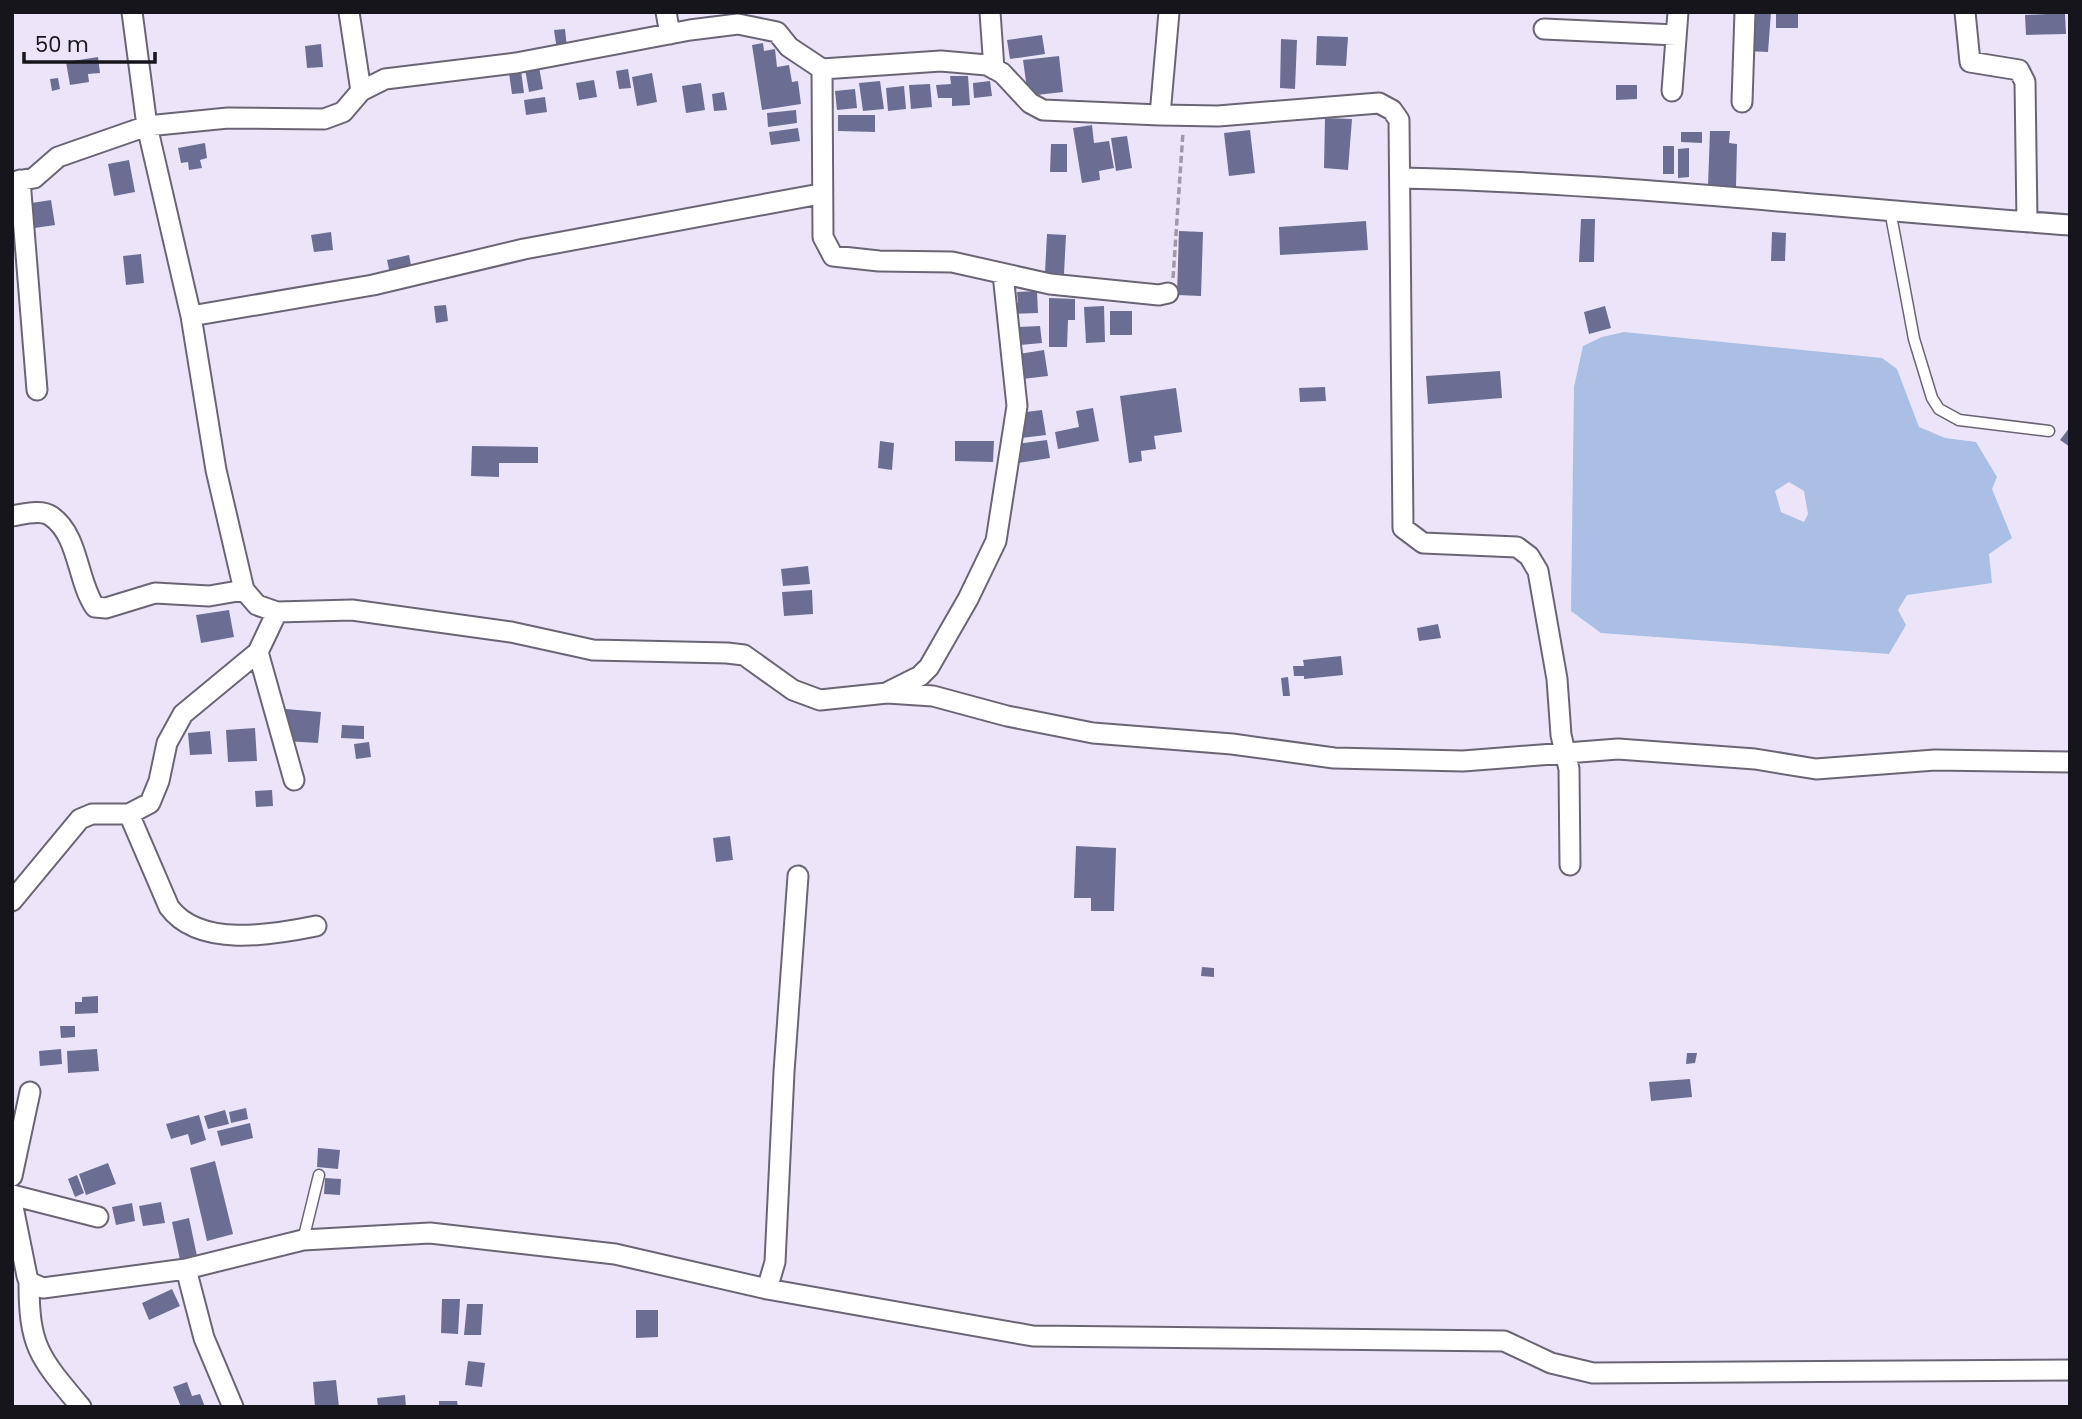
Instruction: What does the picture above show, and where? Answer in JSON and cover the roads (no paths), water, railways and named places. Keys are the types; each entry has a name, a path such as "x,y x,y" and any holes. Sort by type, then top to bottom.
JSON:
{"street":[{"path":"132,12 147,126 191,316 216,470 244,590 257,605 277,612 352,610 511,632 593,650 744,655 793,690 820,700 887,693 933,696 1007,716 1093,733 1231,744 1334,758 1463,761 1618,749 1755,759 1816,769 1935,760 2070,762"},
{"path":"349,12 361,91"},
{"path":"666,12 670,34"},
{"path":"990,12 994,69"},
{"path":"1160,115 1169,12"},
{"path":"1672,91 1678,12"},
{"path":"1742,102 1745,12"},
{"path":"1965,12 1970,62 2019,70 2025,82 2026,222"},
{"path":"37,390 16,181 34,178 58,157 147,126 228,118 324,119 343,112 361,91 385,79 516,62 738,24 760,26 777,32 789,47 822,69 940,61 980,64 994,69 1030,103 1044,110 1183,117 1379,103 1392,110 1399,120 1403,528 1423,543 1517,547 1529,556 1538,571 1548,621 1569,769 1570,865"},
{"path":"1544,29 1676,35"},
{"path":"822,69 822,237 833,256 879,261 952,261 1003,274 1088,289 1168,293"},
{"path":"1401,178 1512,181 2070,225"},
{"path":"191,316 373,285 524,248 820,194"},
{"path":"887,693 920,676 929,667 968,599 996,541 1017,405 1003,274"},
{"path":"12,516 37,512 51,516 65,534 95,607 106,608 155,593 209,596 244,590"},
{"path":"12,901 80,819 92,814 129,814 150,803 159,781 167,743 183,714 258,652 277,612"},
{"path":"258,652 294,779"},
{"path":"129,814 169,907 178,919 191,927 231,934 261,934 316,926"},
{"path":"767,1289 775,1262 784,1072 799,876"},
{"path":"12,1176 30,1092"},
{"path":"12,1195 98,1217"},
{"path":"12,1202 29,1282 29,1324 36,1348 80,1407"},
{"path":"29,1282 49,1288 187,1269 303,1240 430,1233 615,1254 767,1289 1033,1336 1504,1341 1551,1363 1593,1373 2070,1370"},
{"path":"187,1269 204,1338 233,1407"}],"lane":[{"path":"1890,210 1914,339 1932,398 1939,409 1959,420 2049,430"},
{"path":"303,1240 319,1175"}],"water":[{"path":"1624,332 1882,358 1897,369 1919,427 1945,438 1976,442 1997,477 1992,489 2012,538 1989,554 1992,583 1907,595 1898,610 1906,625 1889,654 1601,633 1571,611 1574,387 1583,346 1602,337","holes":["1789,482 1804,491 1808,514 1804,522 1781,512 1775,491"]}]}
